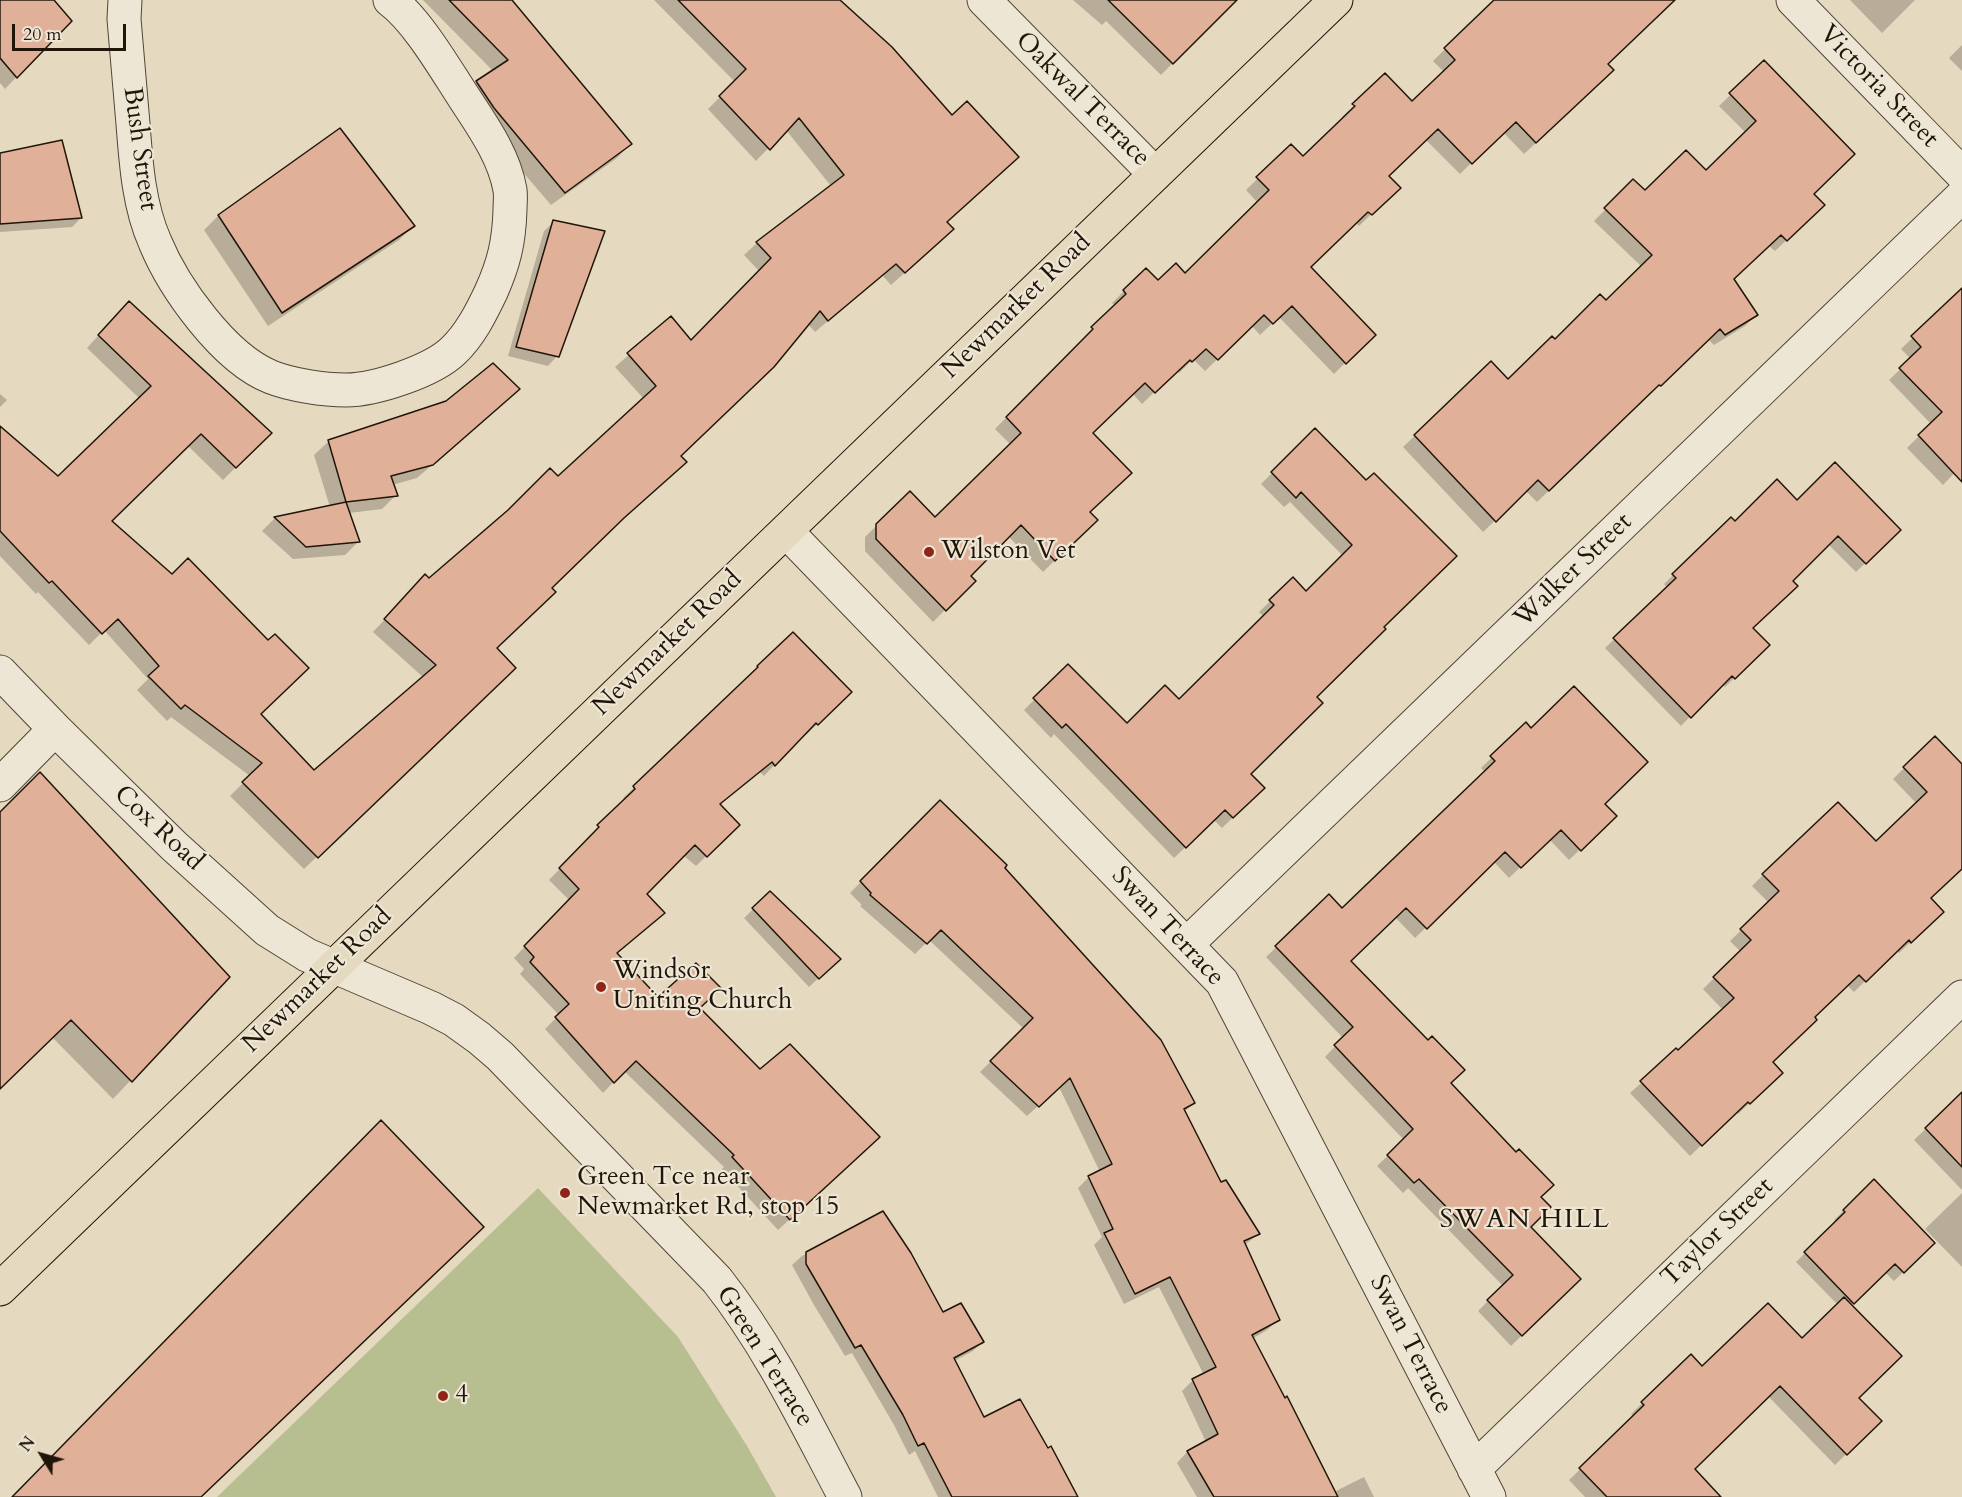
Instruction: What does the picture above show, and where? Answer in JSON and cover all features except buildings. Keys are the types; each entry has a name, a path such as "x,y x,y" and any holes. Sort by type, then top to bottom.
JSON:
{"main road":[{"name":"Newmarket Road","path":"0,1289 332,966 1336,0"}],"street":[{"name":"Bush Street","path":"125,0 124,19 142,202 155,243 176,281 208,327 241,359 271,377 309,386 347,390 388,382 426,369 452,352 470,332 486,302 503,266 509,232 510,191 503,166 487,134 450,76 411,22 390,0"},
{"name":"Oakwal Terrace","path":"984,0 1155,174"},
{"name":"Victoria Street","path":"1793,0 1962,174"},
{"name":"Walker Street","path":"1186,945 1962,196"},
{"name":"Swan Terrace","path":"786,531 1222,982 1489,1497"},
{"name":"Cox Road","path":"0,672 174,846 267,930 307,956 332,966"},
{"path":"0,785 55,729"},
{"name":"Green Terrace","path":"332,966 431,1008 454,1020 479,1038 500,1056 672,1232 717,1280 740,1309 767,1351 845,1497"},
{"name":"Taylor Street","path":"1474,1468 1962,997"}],"green space":[{"path":"538,1188 678,1337 747,1446 776,1497 217,1497"}],"place":[{"name":"Wilston Vet","path":"929,552"},
{"name":"Windsor Uniting Church","path":"601,987"},
{"name":"Green Tce near Newmarket Rd, stop 15","path":"565,1193"},
{"name":"4","path":"443,1396"}],"district":[{"name":"SWAN HILL","path":"1525,1221"}]}
